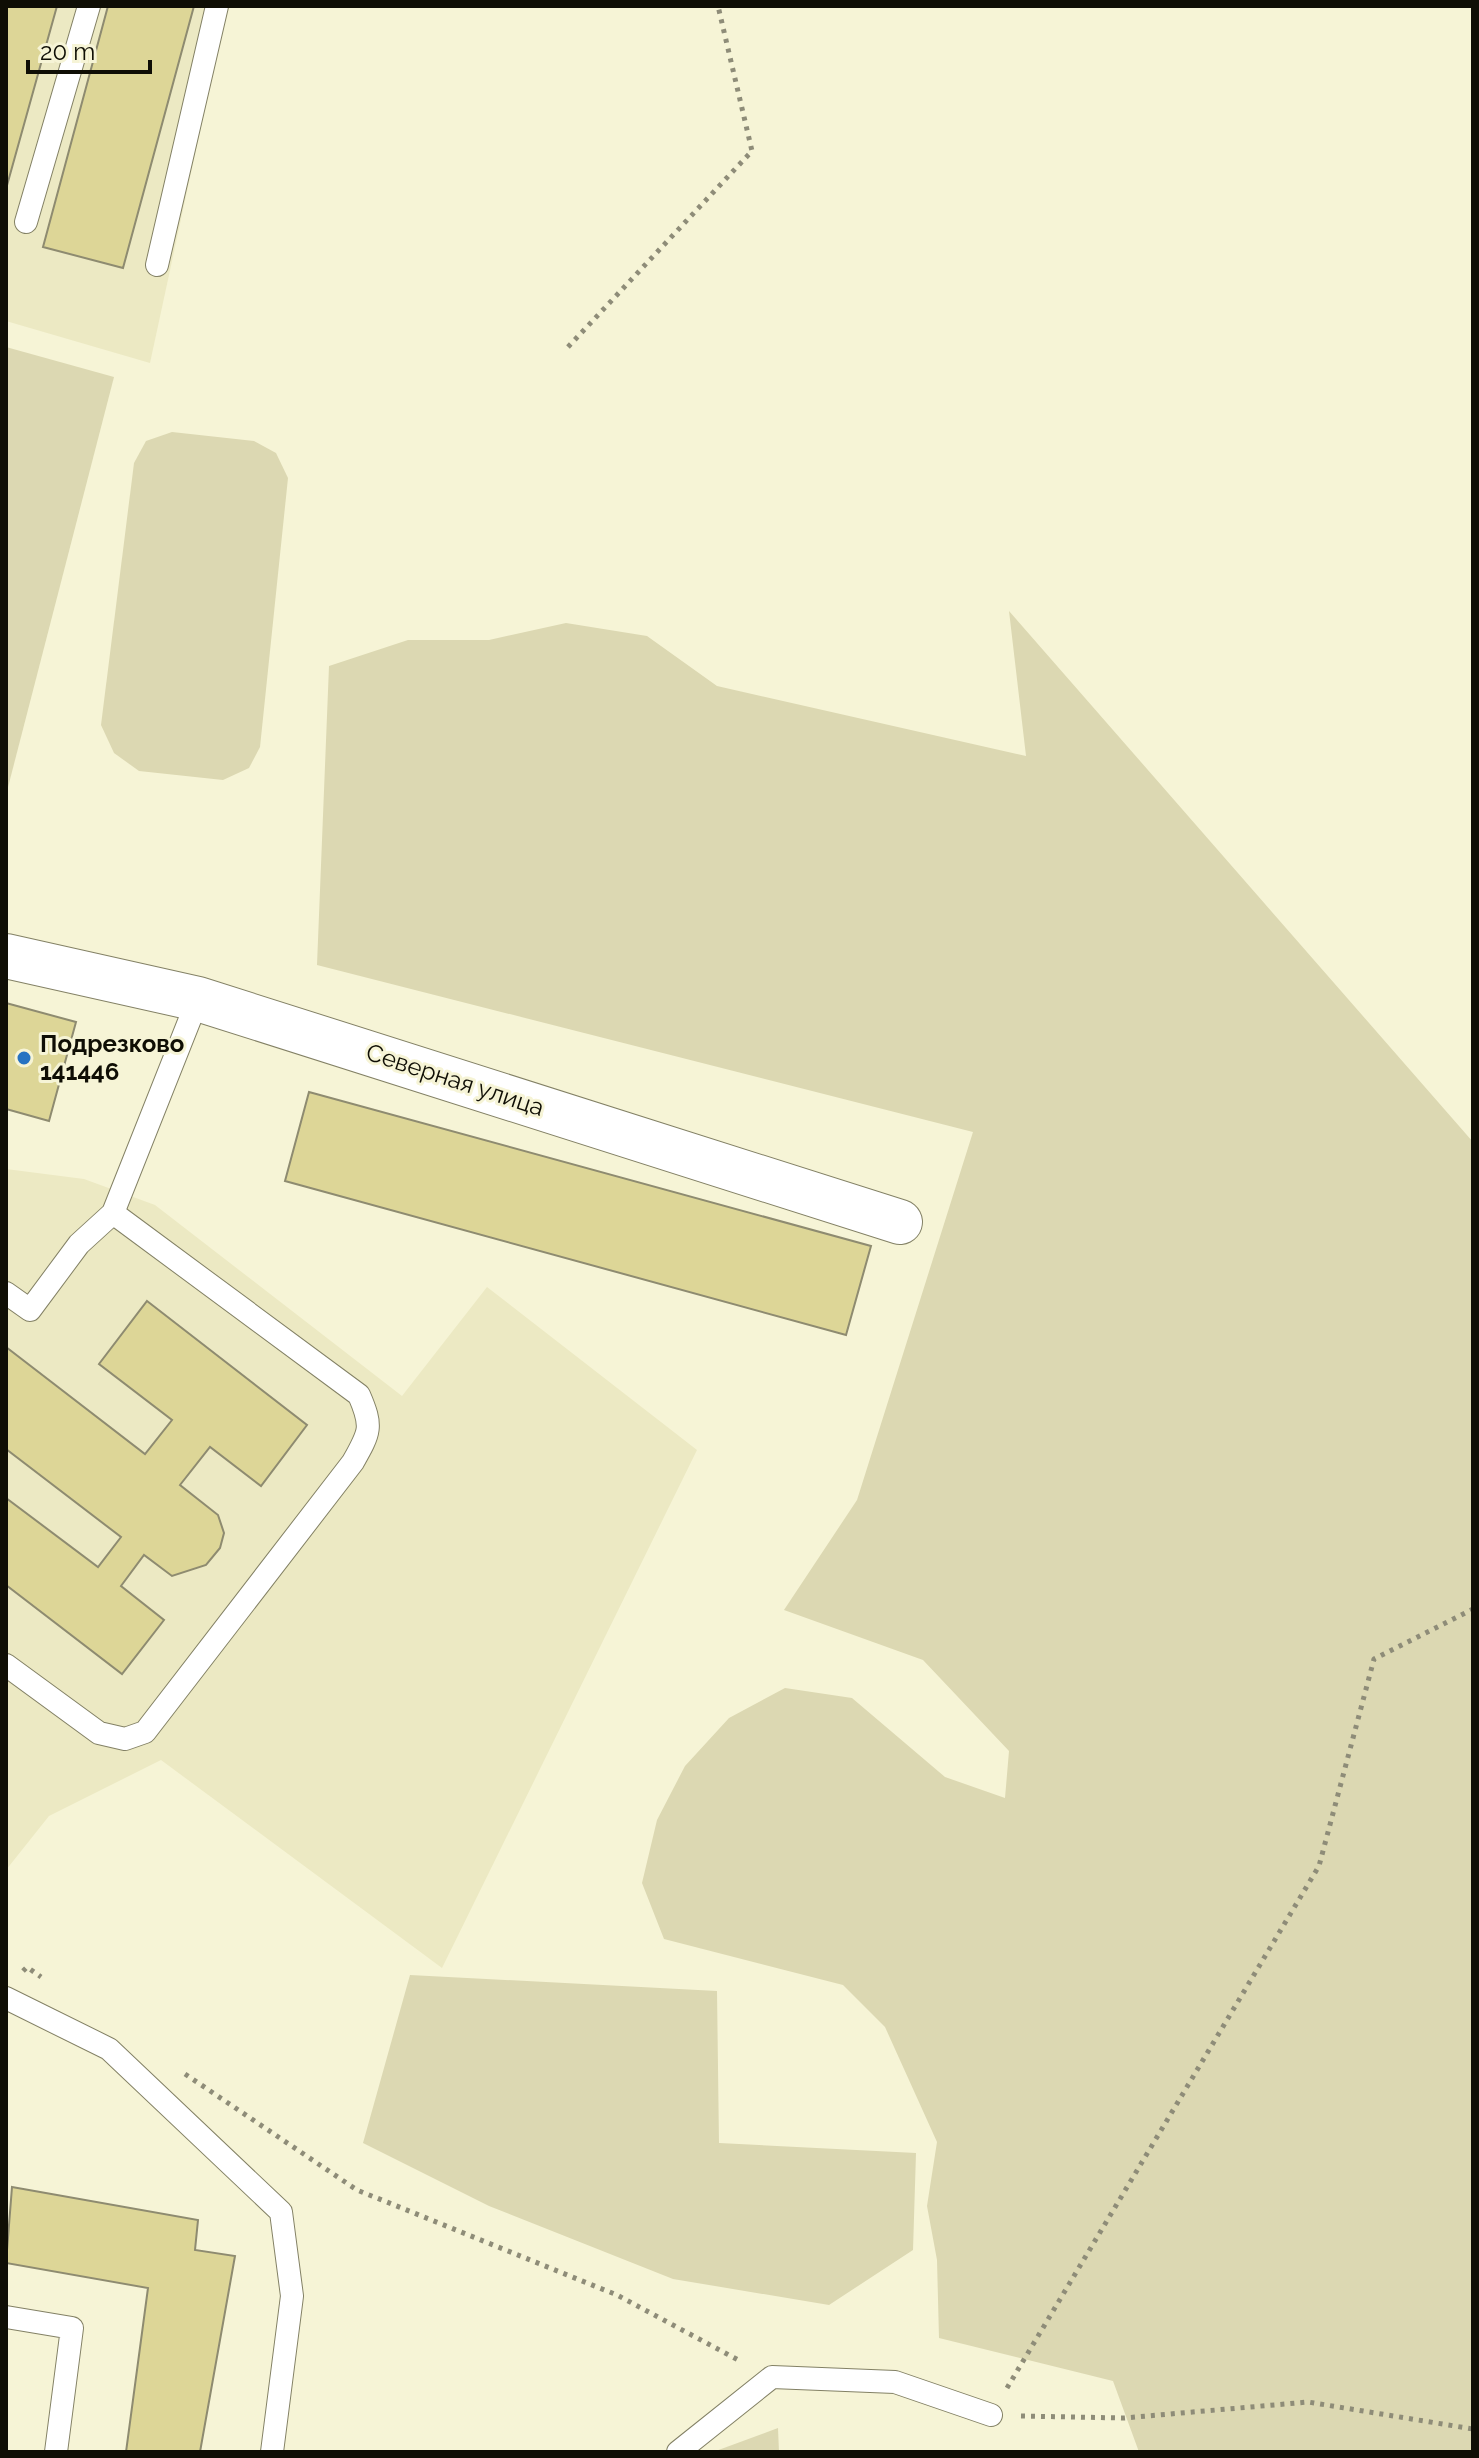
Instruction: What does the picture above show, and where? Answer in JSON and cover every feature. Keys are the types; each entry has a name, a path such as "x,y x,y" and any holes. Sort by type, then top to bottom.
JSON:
{"street":[{"name":"Северная улица","path":"6,956 198,999 900,1222"}],"lane":[{"path":"26,222 89,6"},
{"path":"157,265 217,6"},
{"path":"6,1293 30,1310 79,1244 113,1213 198,999"},
{"path":"6,1665 99,1733 125,1739 145,1732 353,1462 368,1436 370,1420 359,1395 113,1213"},
{"path":"6,1998 109,2049 281,2212 292,2296 272,2452"},
{"path":"6,2317 72,2328 56,2452"},
{"path":"678,2452 772,2377 895,2382 991,2415"}],"path":[{"path":"568,347 752,151 718,6"},
{"path":"1473,1609 1374,1659 1319,1866 991,2415 1124,2418 1308,2402 1473,2429"},
{"path":"17,1976 27,1967 53,1985"},
{"path":"172,2065 357,2190 617,2295 772,2377"}],"shaded area":[{"path":"6,6 227,6 150,363 6,321"},
{"path":"6,347 114,377 6,795"},
{"path":"172,432 254,441 276,453 288,478 260,747 249,768 223,780 139,771 114,753 101,725 134,463 146,441"},
{"path":"1009,611 1473,1142 1473,2452 1139,2452 1113,2381 939,2338 937,2260 927,2206 937,2142 885,2027 843,1985 664,1939 642,1883 657,1820 685,1766 729,1718 785,1688 852,1698 945,1777 1005,1798 1009,1751 923,1660 784,1610 857,1500 973,1132 317,965 329,666 408,640 489,640 566,623 647,636 717,686 1026,756"},
{"path":"6,1169 84,1179 155,1205 402,1396 487,1287 697,1450 442,1968 161,1760 49,1816 6,1870"},
{"path":"410,1975 717,1991 719,2143 916,2153 913,2250 829,2305 673,2279 489,2206 363,2143"},
{"path":"778,2428 779,2452 713,2452"}],"building":[{"path":"6,6 57,6 6,189"},
{"path":"108,6 194,6 123,268 43,247"},
{"path":"6,1003 76,1022 49,1121 6,1109"},
{"path":"309,1092 871,1246 846,1335 285,1181"},
{"path":"147,1301 307,1425 261,1486 210,1447 180,1485 218,1515 224,1533 220,1548 206,1565 172,1576 144,1555 121,1586 164,1620 122,1674 6,1585 6,1498 98,1567 121,1537 6,1449 6,1347 145,1454 172,1420 99,1364"},
{"path":"12,2187 198,2220 195,2250 235,2256 200,2452 126,2452 148,2288 6,2263"}],"place":[{"name":"Подрезково 141446","path":"24,1058"}]}
